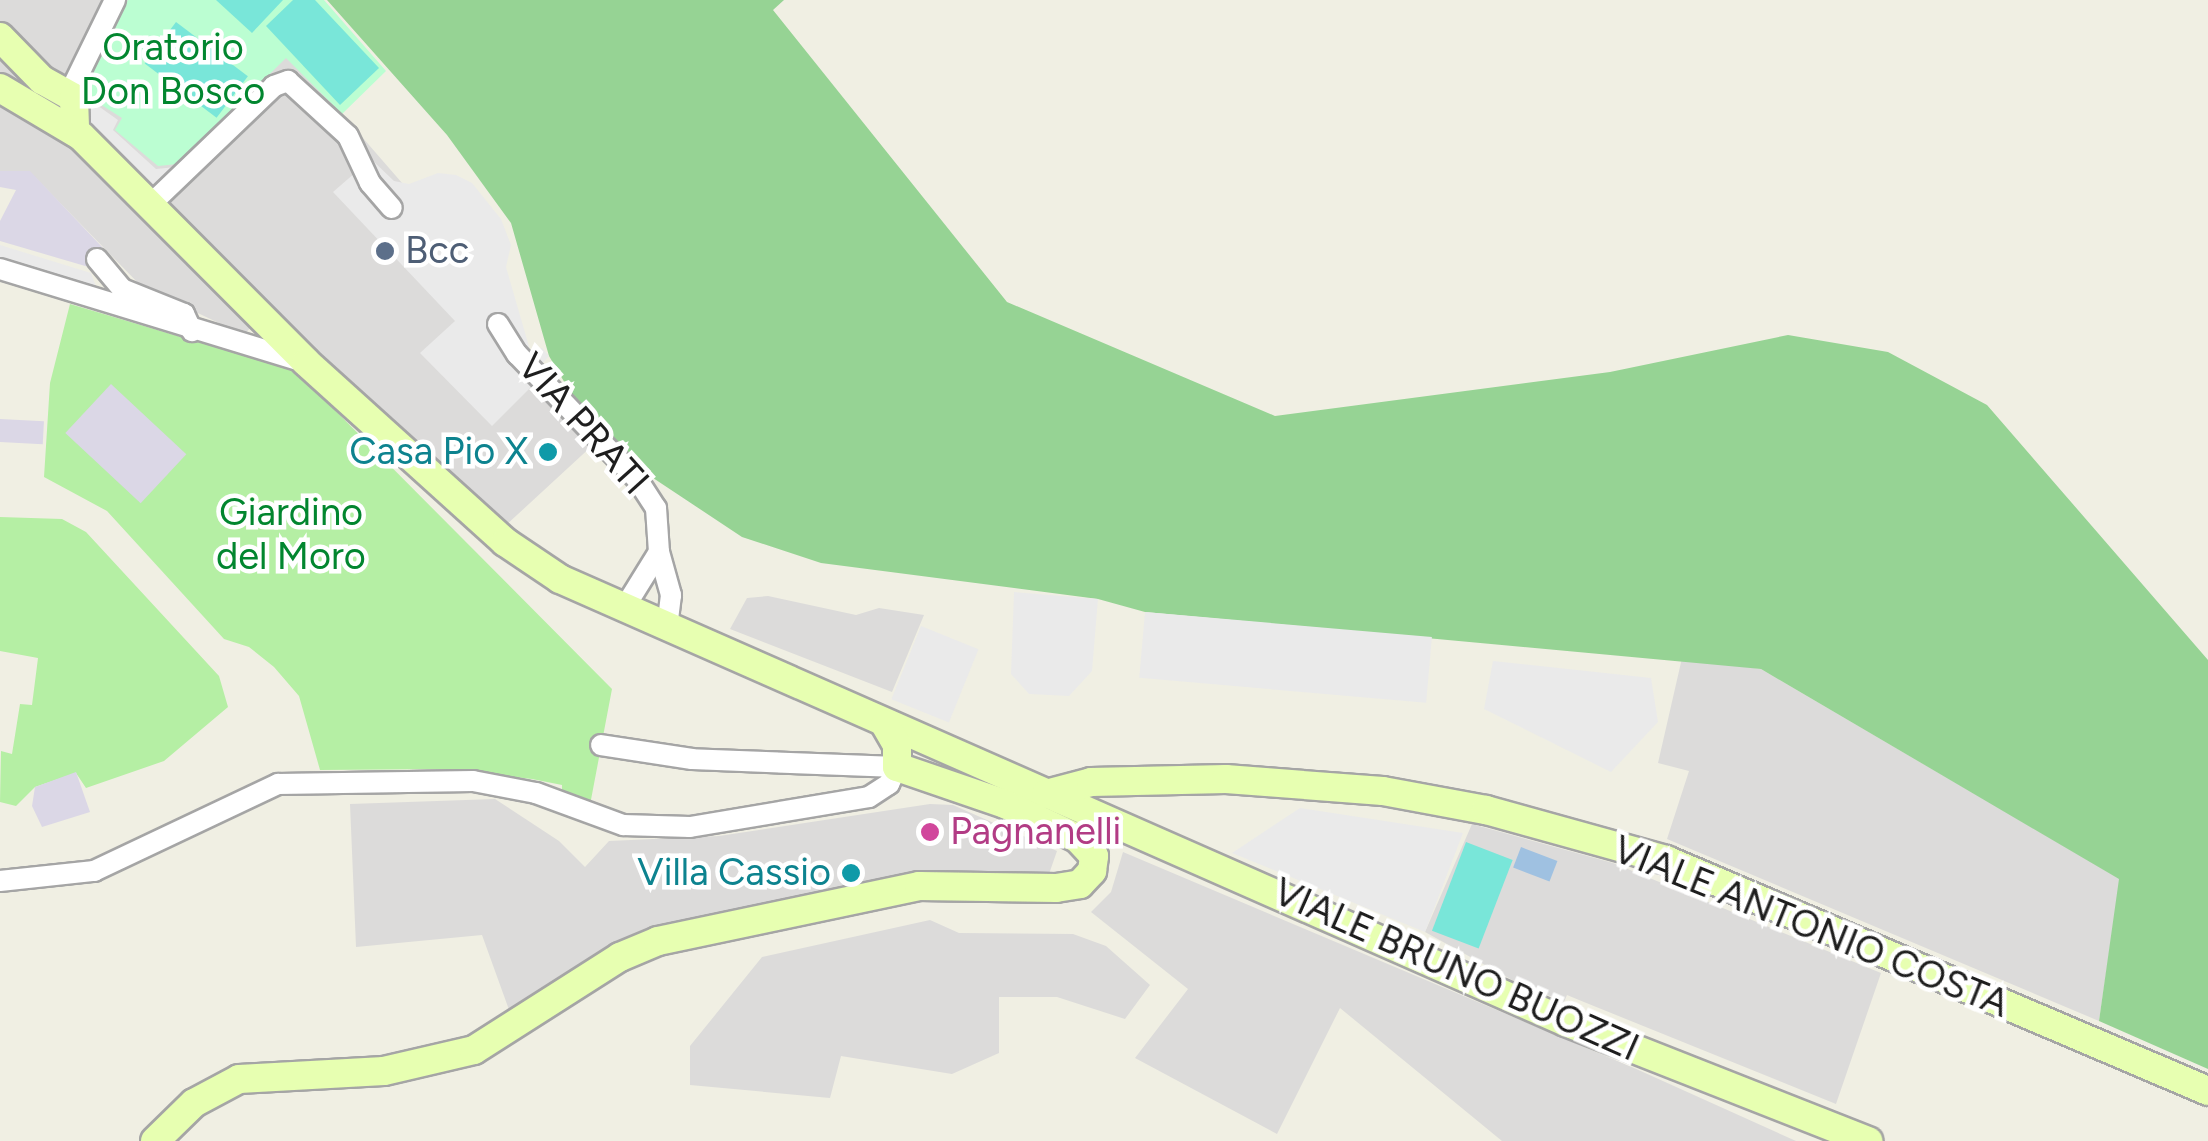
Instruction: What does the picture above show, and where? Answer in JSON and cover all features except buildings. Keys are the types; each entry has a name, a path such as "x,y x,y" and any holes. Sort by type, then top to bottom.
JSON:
{"main road":[{"path":"0,37 42,80 70,94 79,114 75,132"},
{"name":"VIALE BRUNO BUOZZI","path":"0,88 75,132 306,362 522,556 623,610 1566,1022 1868,1141"},
{"path":"155,1141 194,1103 239,1079 384,1071 474,1050 620,957 658,940 920,886 1056,888 1080,884 1092,872 1094,856 1077,838 1005,804 897,767 896,745 885,724"},
{"name":"VIALE ANTONIO COSTA","path":"1046,794 1065,785 1226,779 1439,798 1666,860 2208,1091"},
{"path":"1138,833 1141,806 1162,781"}],"street":[{"path":"70,94 115,0"},
{"path":"150,205 274,86 288,81 348,136 370,183 392,208"},
{"path":"97,259 122,289 184,314 192,331"},
{"path":"0,268 192,331 306,362"},
{"name":"VIA PRATI","path":"498,324 518,354 637,478 661,527 659,552"},
{"path":"623,610 659,552"},
{"path":"659,552 670,583 667,629"},
{"path":"645,578 670,583"},
{"path":"0,881 94,871 278,784 473,781 536,792 623,825 690,828 868,797 889,784 897,767 692,759 601,746"}],"shaded area":[{"path":"0,0 243,0 409,191 594,444 504,527 266,310 244,335 141,286 30,172 0,171"},
{"path":"60,79 118,120 113,130 156,169 176,167 144,217 62,133 37,118"},
{"path":"371,159 394,181 409,184 438,173 456,175 472,183 501,219 511,245 506,267 530,350 542,348 549,356 537,369 542,376 492,426 420,353 455,321 333,192"},
{"path":"0,171 30,171 103,248 92,268 0,241 0,221 16,190 0,187"},
{"path":"0,245 91,273 102,303 0,269"},
{"path":"111,384 186,454 141,503 65,433"},
{"path":"0,419 44,421 43,444 0,442"},
{"path":"1014,592 1098,599 1092,671 1069,696 1029,694 1011,674"},
{"path":"768,596 856,615 879,608 924,615 892,692 730,629 747,598"},
{"path":"1145,612 1432,637 1426,703 1139,678"},
{"path":"921,626 978,649 949,722 891,699"},
{"path":"1682,658 1761,669 2120,879 2099,1021 1667,839 1689,771 1658,763"},
{"path":"1493,661 1651,678 1658,722 1611,772 1484,709"},
{"path":"76,772 90,812 42,827 32,806 35,787"},
{"path":"495,799 559,841 585,867 609,841 719,836 930,804 953,805 1057,851 1049,874 981,874 736,911 512,1018 482,935 356,947 350,804"},
{"path":"1300,808 1463,833 1425,932 1232,853"},
{"path":"1472,824 1613,863 1881,973 1836,1104 1567,995 1564,1002 1514,981 1425,932"},
{"path":"1521,847 1557,861 1550,882 1513,868"},
{"path":"1123,852 1634,1068 1796,1141 1502,1141 1340,1008 1277,1134 1135,1058 1188,989 1091,912 1111,892"},
{"path":"930,920 959,933 1073,934 1106,946 1150,985 1125,1019 1057,997 999,997 999,1053 952,1074 841,1056 830,1098 690,1085 690,1046 762,957"}],"green space":[{"name":"Oratorio Don Bosco","path":"128,0 324,0 386,71 342,114 286,58 178,164 158,166 115,130 122,118 78,90"},
{"path":"216,0 283,0 252,33"},
{"path":"293,0 315,0 379,68 340,105 266,26"},
{"path":"327,0 784,0 773,10 1007,302 1275,416 1610,372 1788,335 1888,352 1987,405 2208,660 2208,1069 2099,1021 2119,879 1761,669 1145,612 1098,599 821,563 742,537 635,466 589,424 549,356 511,223 447,135"},
{"path":"176,22 248,76 217,118 145,64"},
{"name":"Giardino del Moro","path":"70,304 296,371 612,689 590,805 562,793 562,785 532,779 441,769 320,770 299,696 274,667 249,647 224,639 107,511 44,477 50,383"},
{"path":"0,517 62,519 86,532 219,676 228,707 164,761 86,788 76,773 35,787 16,806 0,802 1,751 12,754 20,704 32,705 38,658 0,651"},
{"path":"1466,842 1513,860 1479,949 1432,931"}],"place":[{"name":"Bcc","path":"385,251"},
{"name":"Casa Pio X","path":"548,452"},
{"name":"Pagnanelli","path":"930,832"},
{"name":"Villa Cassio","path":"851,873"}]}
